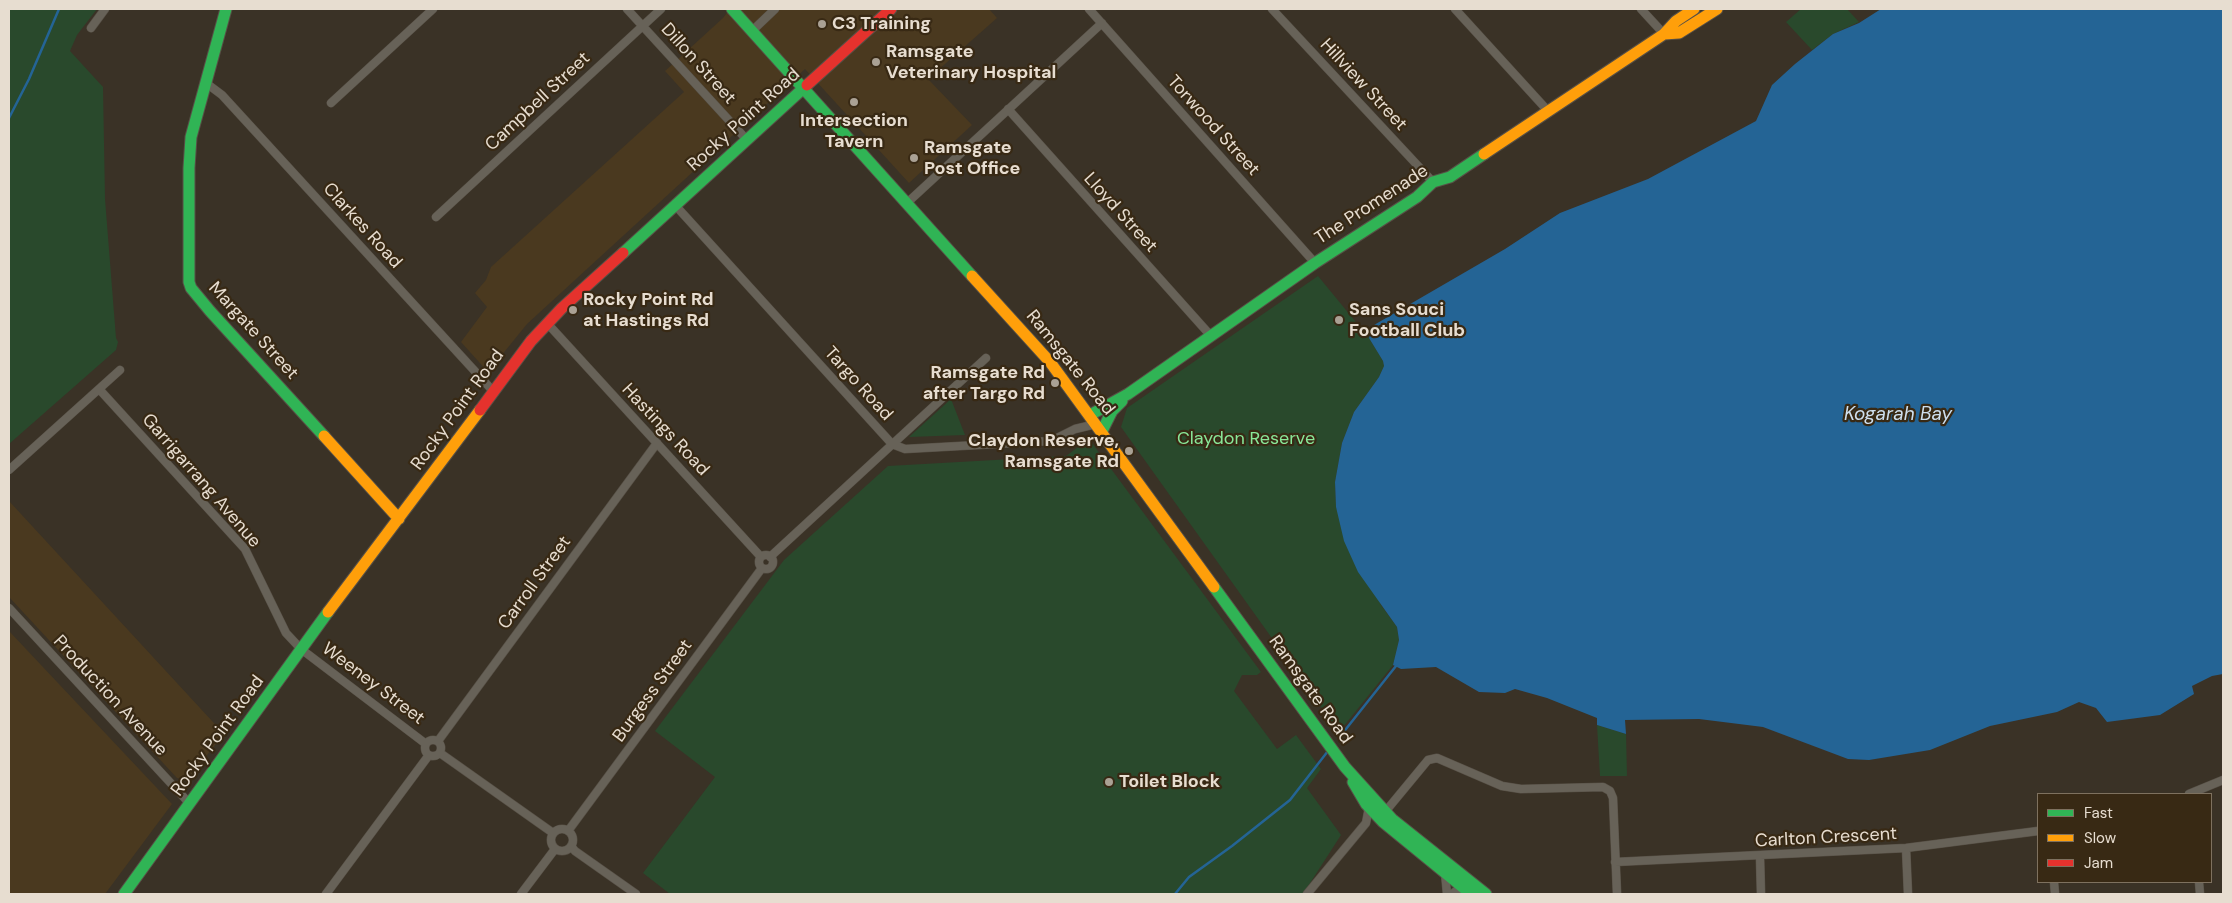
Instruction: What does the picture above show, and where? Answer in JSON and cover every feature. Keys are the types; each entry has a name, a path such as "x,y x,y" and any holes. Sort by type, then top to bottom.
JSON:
{"main road":[{"name":"Margate Street","path":"226,9 191,136 189,152 188,275 191,288 400,519"},
{"name":"Ramsgate Road","path":"732,9 1036,345 1093,420 1336,756 1384,817 1445,873 1468,891"},
{"name":"Rocky Point Road","path":"124,894 337,599 400,519 493,391 547,323 891,9"},
{"name":"The Promenade","path":"1093,420 1315,263 1417,197 1432,182 1450,176 1664,34 1676,21 1694,9"},
{"name":"The Promenade","path":"1664,34 1679,33 1717,9"},
{"name":"The Promenade","path":"1093,420 1112,411 1128,394"},
{"name":"Ramsgate Road","path":"1345,767 1369,808 1384,817 1486,894"}],"street":[{"path":"91,28 105,9"},
{"path":"331,103 433,9"},
{"name":"Dillon Street","path":"627,9 747,140"},
{"name":"Campbell Street","path":"436,217 661,9"},
{"path":"752,30 775,9"},
{"name":"Torwood Street","path":"1089,9 1315,263"},
{"name":"Hillview Street","path":"1272,9 1432,182"},
{"path":"1455,9 1548,111"},
{"path":"1641,9 1664,34"},
{"path":"908,202 1102,23"},
{"name":"Clarkes Road","path":"206,84 222,95 493,391"},
{"name":"Lloyd Street","path":"1008,109 1211,336"},
{"name":"Targo Road","path":"675,205 892,444 905,449 1051,441 1093,420"},
{"name":"Hastings Road","path":"547,323 761,557"},
{"path":"770,557 986,358"},
{"path":"9,470 120,370"},
{"name":"Garrigarrang Avenue","path":"99,389 245,549 286,633 302,650"},
{"path":"1075,429 1081,420 1093,420"},
{"name":"Carroll Street","path":"438,741 657,443"},
{"path":"765,555 770,557 772,566 768,569 762,568 759,563 761,557 765,555"},
{"name":"Burgess Street","path":"568,831 762,568"},
{"name":"Production Avenue","path":"9,608 190,804"},
{"name":"Weeney Street","path":"302,650 426,744"},
{"path":"432,740 438,741 442,747 440,753 434,756 428,755 425,750 426,744 432,740"},
{"path":"440,753 553,833"},
{"path":"326,894 428,755"},
{"path":"1366,823 1384,817 1428,760 1437,758 1502,786 1521,789 1603,787 1610,791 1613,798 1617,894"},
{"path":"2194,793 2223,780"},
{"path":"1307,894 1366,823 1369,808"},
{"path":"553,833 562,829 568,831 573,840 571,846 565,850 556,849"},
{"name":"Carlton Crescent","path":"1615,862 1906,848 2037,831"},
{"path":"553,833 551,840 556,849"},
{"path":"571,846 636,894"},
{"path":"1906,848 1908,894"},
{"path":"521,894 556,849"},
{"path":"1760,856 1761,894"},
{"path":"1445,873 1447,894"},
{"path":"1452,894 1457,890 1468,891"}],"shaded area":[{"path":"730,9 989,9 997,18 928,79 972,125 909,183 805,69 527,324 488,372 461,342 487,307 475,293 486,280 491,267 684,92 665,71 723,18"},
{"path":"9,501 224,734 187,780 177,778 9,597"},
{"path":"9,631 172,804 105,894 9,894"}],"green space":[{"path":"9,9 97,9 77,35 70,51 103,87 105,199 116,338 118,342 116,350 9,444"},
{"path":"1801,9 1847,9 1859,22 1833,34 1812,50 1786,22"},
{"name":"Claydon Reserve","path":"1318,276 1369,338 1383,361 1384,366 1379,377 1354,412 1342,443 1335,482 1336,507 1381,605 1397,627 1399,640 1393,665 1339,732 1121,427 1127,408"},
{"path":"951,399 965,435 909,437"},
{"path":"1089,439 1261,672 1257,675 1242,675 1234,691 1277,749 1296,735 1321,769 1307,788 1341,835 1303,894 670,894 643,873 715,777 655,731 784,560 888,466 1066,456"},
{"path":"1597,725 1626,734 1627,776 1600,776"}],"water":[{"name":"Kogarah Bay","path":"1881,9 2223,9 2223,674 2212,676 2192,686 2194,694 2160,715 2107,722 2096,708 2079,702 2057,712 1990,726 1930,750 1869,760 1848,759 1763,727 1699,719 1625,720 1626,734 1597,725 1597,718 1547,698 1515,689 1505,693 1479,692 1436,667 1401,669 1393,665 1399,640 1397,627 1358,572 1344,541 1336,507 1335,482 1342,443 1354,412 1379,377 1384,366 1369,338 1374,325 1505,249 1560,213 1648,179 1756,121 1772,85 1795,64 1833,34 1859,23"}],"waterway":[{"path":"9,118 29,79 59,9"},
{"path":"1342,734 1396,666"},
{"path":"1175,894 1189,877 1290,800 1328,751"}],"traffic: fast":[{"path":"226,9 191,137 189,168 189,282 191,288 210,311 324,436"},
{"path":"732,9 972,276"},
{"path":"623,253 807,85"},
{"path":"1090,415 1128,394 1315,263 1417,197 1433,182 1450,177 1484,154"},
{"path":"1102,431 1112,411 1122,401"},
{"path":"1214,587 1345,767 1392,819 1486,894"},
{"path":"124,894 328,612"},
{"path":"1353,782 1366,804 1383,822 1471,894"}],"traffic: slow":[{"path":"1484,154 1664,34 1676,21 1694,9"},
{"path":"1664,34 1679,33 1717,9"},
{"path":"972,276 1050,362 1214,587"},
{"path":"328,612 480,410"},
{"path":"324,436 399,519"}],"traffic: jam":[{"path":"807,85 891,9"},
{"path":"480,410 531,341 562,308 623,253"}],"place":[{"name":"C3 Training","path":"822,24"},
{"name":"Ramsgate Veterinary Hospital","path":"876,62"},
{"name":"Intersection Tavern","path":"854,102"},
{"name":"Ramsgate Post Office","path":"914,158"},
{"name":"Rocky Point Rd at Hastings Rd","path":"573,310"},
{"name":"Sans Souci Football Club","path":"1339,320"},
{"name":"Ramsgate Rd after Targo Rd","path":"1055,383"},
{"name":"Claydon Reserve, Ramsgate Rd","path":"1129,451"},
{"name":"Toilet Block","path":"1109,782"}]}
